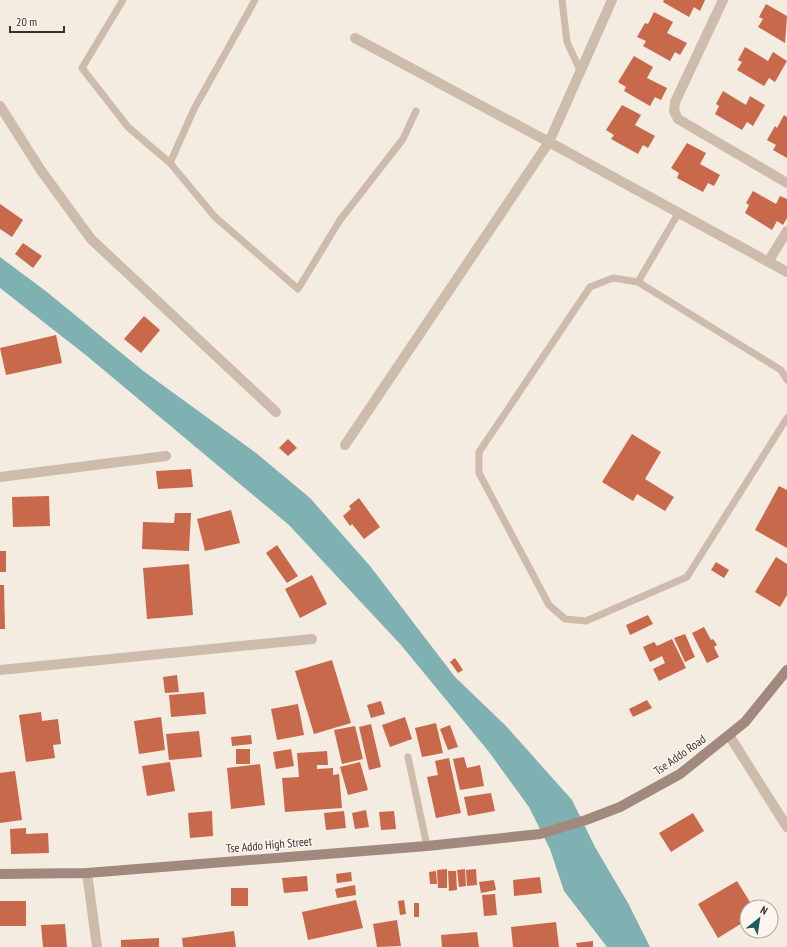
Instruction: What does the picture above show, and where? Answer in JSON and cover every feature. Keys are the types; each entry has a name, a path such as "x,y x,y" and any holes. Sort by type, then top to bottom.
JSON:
{"street":[{"path":"345,445 549,142 612,0"},
{"path":"723,0 675,102 674,111 678,119 787,183"},
{"path":"355,38 680,212 787,272"},
{"path":"0,106 40,169 91,239 276,412"},
{"path":"768,262 787,231"},
{"path":"0,477 166,456"},
{"path":"0,670 312,638"},
{"name":"Tse Addo Road","path":"540,834 586,820 620,807 680,774 745,722 787,670"},
{"path":"729,735 787,827"},
{"name":"Tse Addo High Street","path":"0,874 87,873 427,846 540,834"},
{"path":"87,873 97,947"}],"lane":[{"path":"123,0 82,68 128,128 170,163 215,217 298,289 340,220 403,139 416,111"},
{"path":"170,163 194,109 255,0"},
{"path":"562,0 567,42 580,70"},
{"path":"638,282 680,212"},
{"path":"787,380 781,370 638,282 613,278 590,287 480,452 479,473 549,605 565,619 586,620 687,577 787,418"},
{"path":"408,757 427,846"}],"water":[{"path":"0,257 47,292 142,370 256,453 310,498 370,566 455,677 506,726 572,800 595,847 628,903 650,947 607,947 564,891 550,849 529,807 489,752 401,645 289,525 87,356 0,288"}],"building":[{"path":"664,0 705,0 700,11 694,7 689,17 663,2"},
{"path":"766,4 787,16 785,43 758,27 763,19 759,17"},
{"path":"654,12 673,22 667,33 687,43 680,55 675,52 670,61 643,46 646,41 637,37 645,23 648,24"},
{"path":"745,47 768,61 773,52 787,61 775,82 769,78 764,86 737,70 742,62 738,60"},
{"path":"634,56 653,67 647,78 667,88 661,100 655,97 650,106 624,91 626,87 618,82"},
{"path":"723,91 746,105 750,96 765,105 753,126 747,122 742,130 715,114 719,106 716,104"},
{"path":"622,105 641,115 635,125 655,136 648,148 643,145 638,154 611,139 614,135 606,130"},
{"path":"784,115 787,117 787,158 773,150 776,145 767,140 775,126 777,128"},
{"path":"687,143 706,153 700,164 720,175 714,186 708,183 703,192 677,178 679,173 671,168"},
{"path":"753,191 776,204 780,196 787,199 787,218 783,225 777,221 772,230 745,213 749,205 746,203"},
{"path":"0,204 23,220 12,237 0,229"},
{"path":"23,243 42,256 33,268 15,254"},
{"path":"144,316 160,330 141,353 124,339"},
{"path":"56,335 62,363 6,375 0,348"},
{"path":"632,434 661,452 645,479 674,497 665,511 637,494 633,501 602,482"},
{"path":"288,439 297,448 288,456 279,448"},
{"path":"191,469 193,487 158,489 156,471"},
{"path":"779,486 787,490 787,548 755,530"},
{"path":"49,496 50,526 13,527 12,497"},
{"path":"359,498 380,527 364,539 352,524 350,526 343,516 351,509 349,506"},
{"path":"231,510 240,543 205,551 197,519"},
{"path":"175,513 191,513 189,551 142,549 143,522 174,523"},
{"path":"277,545 298,576 287,583 266,553"},
{"path":"0,551 6,551 6,572 0,572"},
{"path":"776,557 787,564 787,595 780,607 755,592"},
{"path":"716,562 729,570 724,578 711,570"},
{"path":"189,564 193,615 147,619 143,568"},
{"path":"312,575 327,604 300,618 285,589"},
{"path":"0,585 4,585 5,629 0,629"},
{"path":"648,615 653,624 630,635 626,625"},
{"path":"704,627 711,640 713,639 717,645 714,647 719,657 707,663 692,633"},
{"path":"685,634 695,657 685,662 674,638"},
{"path":"672,639 686,668 659,681 653,669 665,663 662,656 650,662 643,647 654,642 657,646"},
{"path":"455,658 463,670 458,673 450,662"},
{"path":"332,660 351,723 314,734 295,671"},
{"path":"177,675 179,692 165,693 163,677"},
{"path":"204,692 206,714 171,717 169,695"},
{"path":"647,700 652,708 633,717 629,709"},
{"path":"381,701 385,714 371,718 367,705"},
{"path":"298,704 304,735 277,740 271,709"},
{"path":"41,712 42,721 58,719 61,744 53,745 55,758 26,762 19,715"},
{"path":"161,717 165,750 139,754 134,721"},
{"path":"405,717 412,739 390,747 382,725"},
{"path":"436,723 443,753 422,757 415,728"},
{"path":"371,724 381,767 369,770 359,727"},
{"path":"450,725 458,747 448,750 440,729"},
{"path":"355,726 363,759 342,764 334,730"},
{"path":"199,731 202,757 169,760 166,734"},
{"path":"251,735 252,744 232,746 231,737"},
{"path":"236,749 250,749 250,764 236,764"},
{"path":"291,749 294,766 276,769 273,752"},
{"path":"327,751 328,765 317,765 317,769 333,768 333,775 339,774 342,808 285,812 282,778 299,777 297,753"},
{"path":"464,757 467,768 480,765 484,786 460,790 453,759"},
{"path":"449,758 461,813 436,818 427,777 438,775 435,761"},
{"path":"170,762 175,791 147,796 142,766"},
{"path":"360,762 368,790 348,795 340,767"},
{"path":"260,764 265,805 231,809 227,768"},
{"path":"15,771 22,820 0,823 0,773"},
{"path":"491,793 495,811 468,816 464,797"},
{"path":"366,810 369,827 355,829 352,813"},
{"path":"212,811 213,836 190,838 188,813"},
{"path":"344,811 346,828 326,830 324,813"},
{"path":"394,811 396,829 381,830 379,812"},
{"path":"693,813 704,831 671,852 659,833"},
{"path":"26,828 26,834 48,833 49,853 11,854 10,829"},
{"path":"447,869 447,888 438,888 437,870"},
{"path":"465,869 466,886 459,887 457,870"},
{"path":"476,869 477,885 467,886 466,870"},
{"path":"436,871 437,884 430,884 429,872"},
{"path":"448,871 456,871 457,890 449,891"},
{"path":"351,872 352,881 337,883 336,874"},
{"path":"307,876 308,891 284,893 282,878"},
{"path":"540,877 542,893 514,896 513,880"},
{"path":"494,880 496,890 481,893 479,882"},
{"path":"737,881 748,899 739,899 739,925 718,938 698,904"},
{"path":"355,885 356,895 337,898 335,889"},
{"path":"231,888 248,888 248,906 231,906"},
{"path":"495,894 497,915 484,916 482,895"},
{"path":"356,900 363,928 308,940 302,912"},
{"path":"404,900 406,914 400,915 398,901"},
{"path":"0,901 26,901 26,926 0,926"},
{"path":"414,903 419,903 419,917 414,917"},
{"path":"397,920 401,946 377,947 373,924"},
{"path":"556,922 559,947 513,947 511,927"},
{"path":"65,924 67,947 43,947 41,925"},
{"path":"234,931 236,947 183,947 182,938"},
{"path":"477,932 479,947 442,947 441,935"},
{"path":"159,938 159,947 121,947 121,940"},
{"path":"593,941 593,947 577,947 576,943"}]}
